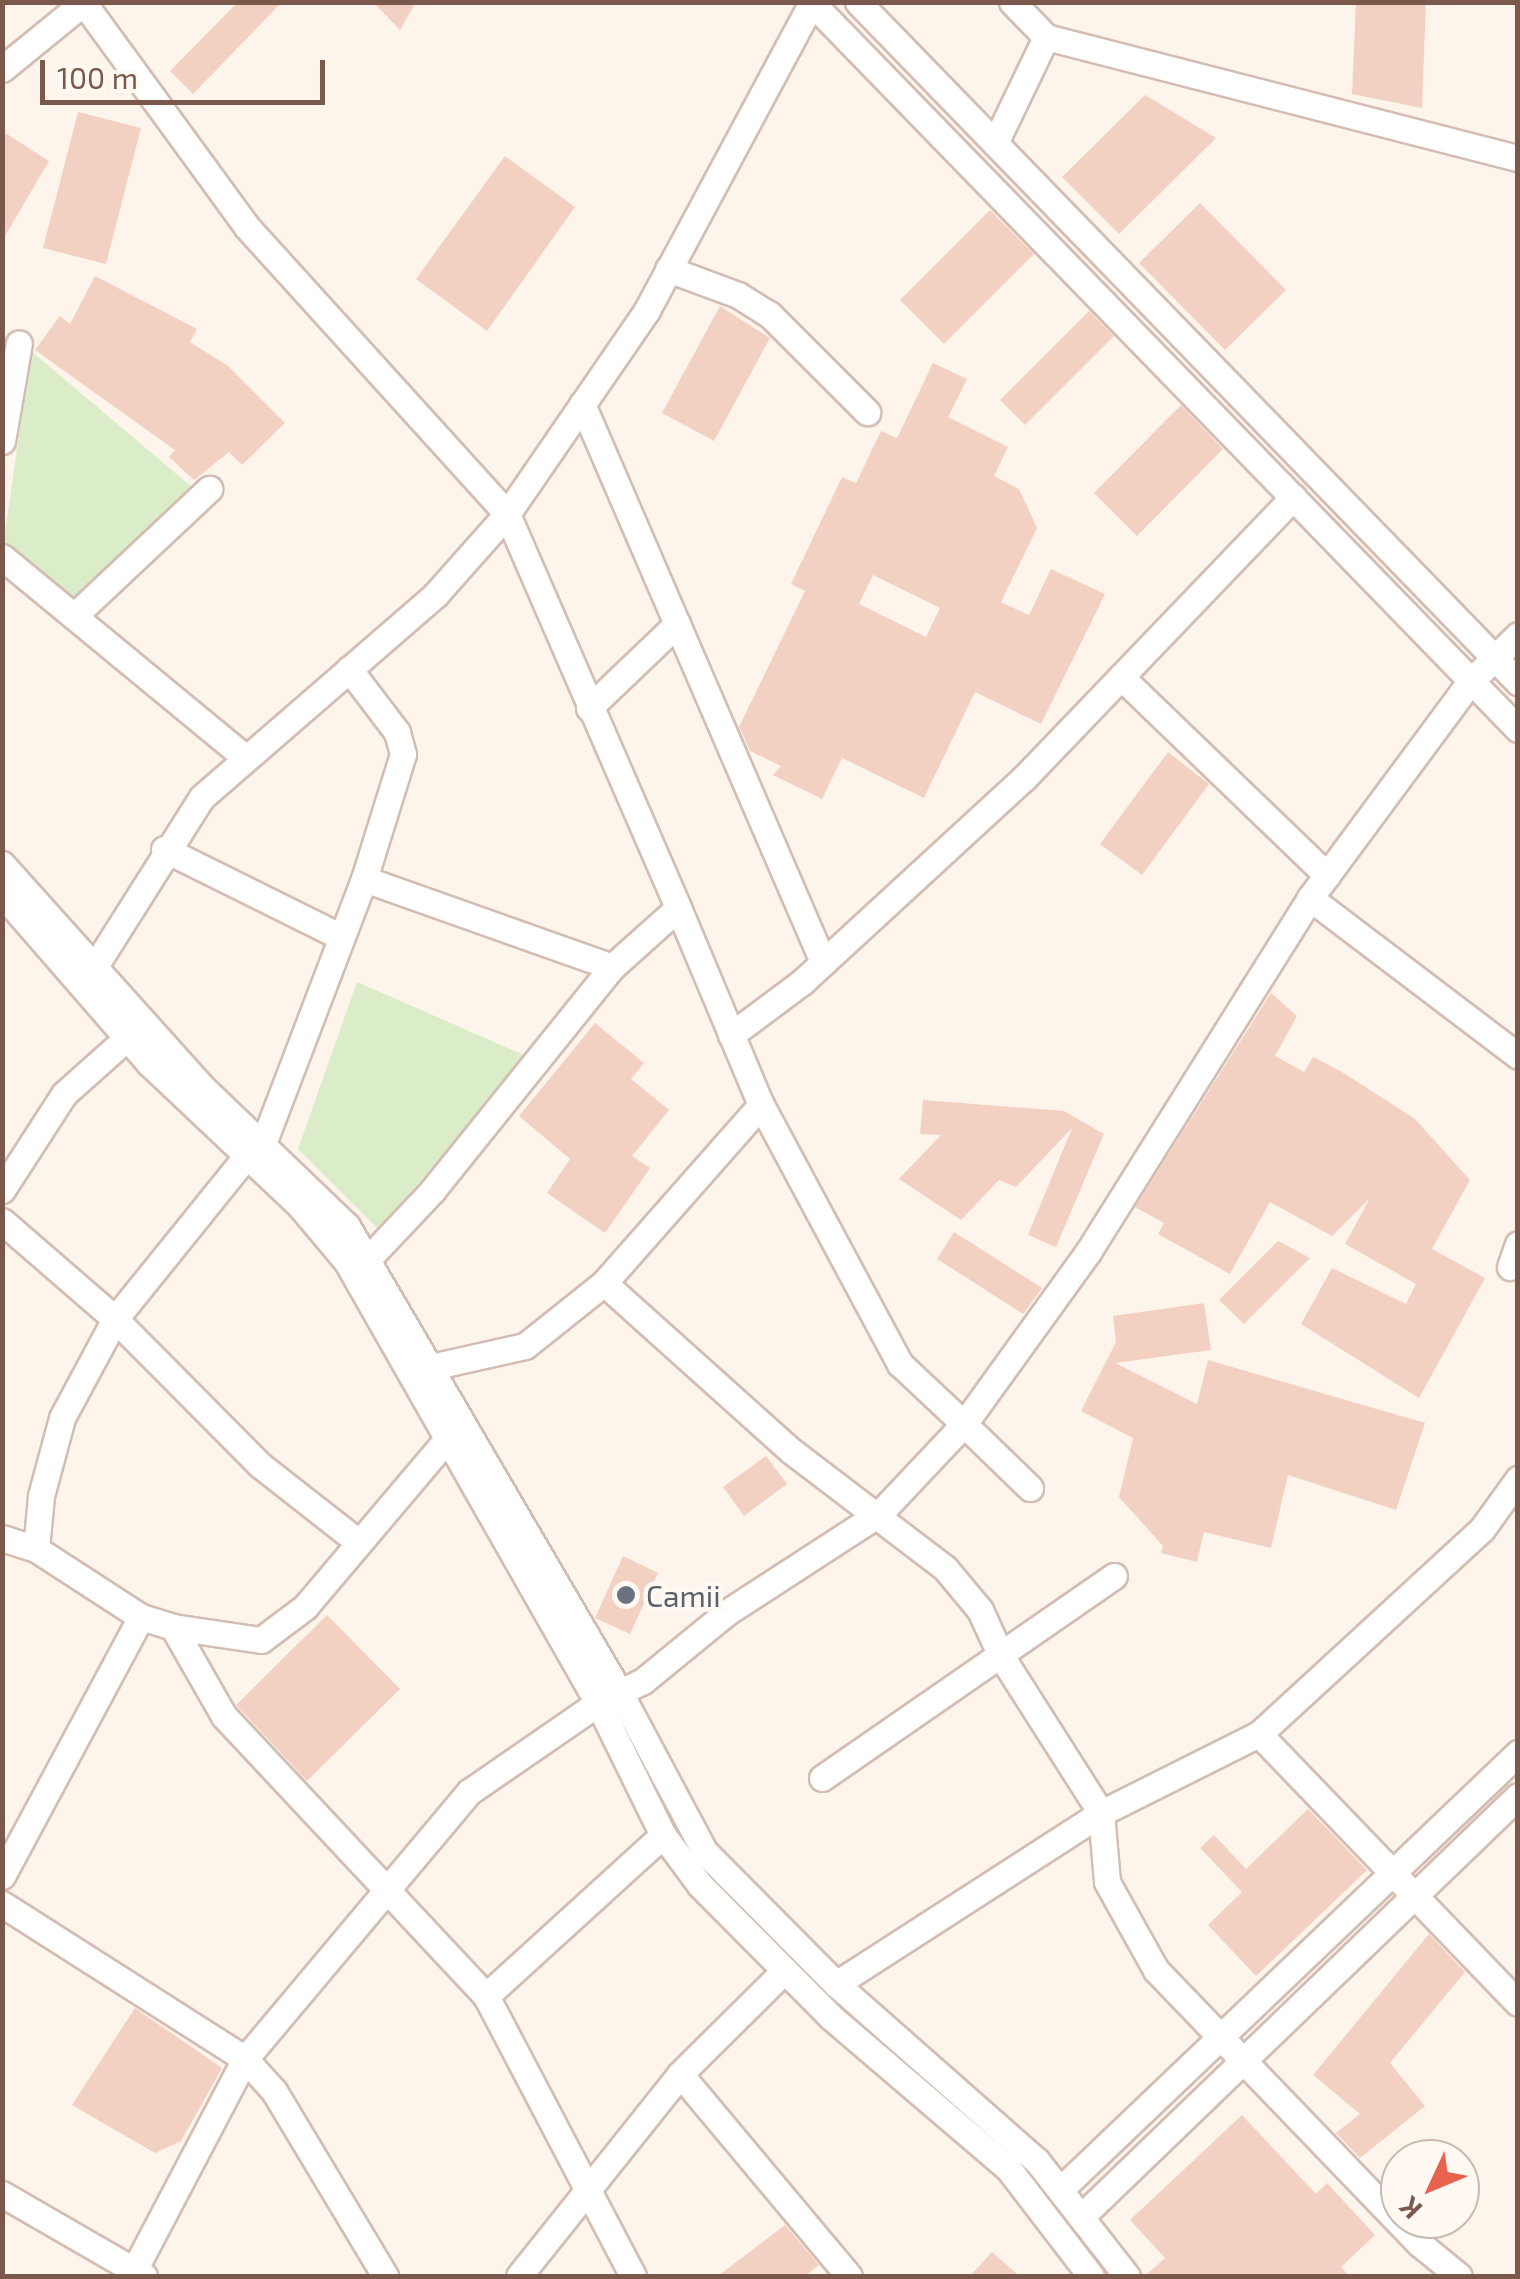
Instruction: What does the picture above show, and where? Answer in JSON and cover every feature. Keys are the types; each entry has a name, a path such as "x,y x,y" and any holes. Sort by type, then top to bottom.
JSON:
{"street":[{"path":"858,2 1518,682"},
{"path":"1012,2 1046,37 1518,158"},
{"path":"2,70 83,3 247,226 507,514 761,1105 900,1364 1030,1488"},
{"path":"90,973 164,849 244,756 436,594 507,514 668,269 811,3 1518,729"},
{"path":"995,142 1046,37"},
{"path":"668,269 738,295 769,314 867,412"},
{"path":"2,442 18,343"},
{"path":"582,404 823,962"},
{"path":"76,614 209,489"},
{"path":"732,1035 823,962 1024,778 1293,497"},
{"path":"2,557 244,756"},
{"path":"589,708 677,624"},
{"path":"2,2194 136,2273 245,2059 469,1792 609,1698 643,1682 726,1613 880,1513 964,1424 1088,1252 1310,898 1470,682 1518,635"},
{"path":"36,1549 41,1496 62,1418 116,1319 253,1152 364,879 403,754 398,732 348,670"},
{"path":"1121,677 1327,875"},
{"path":"164,849 340,937"},
{"path":"2,864 90,973 128,1037 253,1152 322,1198 369,1258 609,1698 663,1835 783,1972 1008,2168 1091,2276"},
{"path":"364,879 612,967"},
{"path":"2,894 90,973 158,1042 327,1234 447,1439 705,1852 836,1984 990,2117 1061,2190 1126,2276"},
{"path":"1310,898 1518,1056"},
{"path":"369,1258 432,1190 612,967 678,908"},
{"path":"2,1190 64,1094 128,1037"},
{"path":"431,1367 526,1346 604,1283 761,1105"},
{"path":"2,1221 116,1319 260,1465 356,1541"},
{"path":"604,1283 790,1450 880,1513 968,1596 1001,1656 1101,1813 1108,1882 1156,1970 1420,2244 1460,2276"},
{"path":"2,1538 36,1549 141,1617 172,1627 261,1640 306,1607 356,1541 447,1439"},
{"path":"836,1984 1101,1813 1259,1734 1482,1530 1518,1479"},
{"path":"822,1778 1114,1576"},
{"path":"2,1876 141,1617"},
{"path":"172,1627 224,1716 486,1996 589,2183 633,2276"},
{"path":"1259,1734 1518,2003"},
{"path":"1061,2190 1518,1753"},
{"path":"1082,2216 1518,1796"},
{"path":"486,1996 663,1835"},
{"path":"2,1904 245,2059 274,2091 385,2276"},
{"path":"519,2276 589,2183 680,2074 783,1972"},
{"path":"680,2074 848,2276"}],"green space":[{"path":"31,351 193,488 78,598 68,600 3,547"},
{"path":"357,982 526,1056 379,1230 298,1149"}],"building":[{"path":"238,2 282,2 193,94 170,71"},
{"path":"373,2 416,2 400,30"},
{"path":"1356,2 1426,2 1422,108 1352,94"},
{"path":"1145,95 1216,138 1119,234 1062,177"},
{"path":"78,112 141,128 106,264 43,248"},
{"path":"2,131 49,161 2,241"},
{"path":"505,156 575,207 487,331 416,279"},
{"path":"1200,203 1286,290 1225,350 1139,263"},
{"path":"990,210 1034,254 944,344 900,300"},
{"path":"95,276 197,329 190,342 228,366 285,423 242,465 229,452 194,480 169,457 175,450 35,350 60,316 70,324"},
{"path":"720,306 770,338 714,441 662,413"},
{"path":"1089,311 1114,336 1025,425 1000,400"},
{"path":"933,363 967,379 948,417 1008,447 994,476 1019,489 1037,528 1001,602 1029,615 1051,569 1105,594 1041,724 975,692 924,798 842,758 822,799 773,775 781,766 750,751 739,727 805,591 791,584 842,477 856,483 881,431 897,438","holes":["873,575 940,608 926,637 859,604"]},
{"path":"1181,405 1223,449 1137,536 1094,493"},
{"path":"1168,752 1209,784 1142,875 1100,844"},
{"path":"1271,993 1297,1016 1275,1056 1304,1072 1313,1057 1342,1072 1415,1119 1470,1180 1432,1249 1485,1278 1419,1398 1301,1324 1332,1268 1406,1304 1416,1284 1345,1244 1370,1198 1332,1236 1270,1202 1230,1274 1158,1234 1164,1223 1135,1207"},
{"path":"595,1023 644,1063 631,1079 669,1110 632,1156 650,1168 605,1233 547,1193 570,1159 519,1116"},
{"path":"923,1100 1064,1111 1104,1134 1056,1247 1028,1235 1072,1128 1016,1187 999,1180 961,1220 899,1179 941,1135 920,1134"},
{"path":"954,1232 1042,1288 1023,1314 937,1259"},
{"path":"1278,1241 1310,1258 1244,1324 1219,1300"},
{"path":"1204,1303 1211,1350 1115,1363 1197,1404 1208,1360 1425,1423 1396,1510 1288,1475 1271,1548 1204,1532 1197,1562 1161,1553 1163,1546 1119,1497 1133,1438 1081,1411 1116,1342 1113,1316"},
{"path":"766,1456 787,1484 744,1516 723,1487"},
{"name":"Camii","path":"623,1556 658,1573 630,1634 595,1618"},
{"path":"327,1615 400,1689 307,1781 236,1705"},
{"path":"1308,1809 1367,1870 1256,1976 1208,1925 1242,1892 1200,1848 1214,1835 1246,1869"},
{"path":"1429,1934 1465,1972 1390,2063 1425,2106 1360,2158 1336,2133 1360,2114 1313,2075"},
{"path":"135,2008 222,2068 181,2141 155,2153 72,2105"},
{"path":"1242,2115 1316,2194 1327,2183 1375,2235 1341,2267 1349,2276 1145,2276 1165,2258 1130,2220"},
{"path":"785,2225 819,2265 805,2276 718,2276"},
{"path":"992,2252 1019,2276 970,2276"}],"place":[{"name":"Camii","path":"626,1595"}]}
